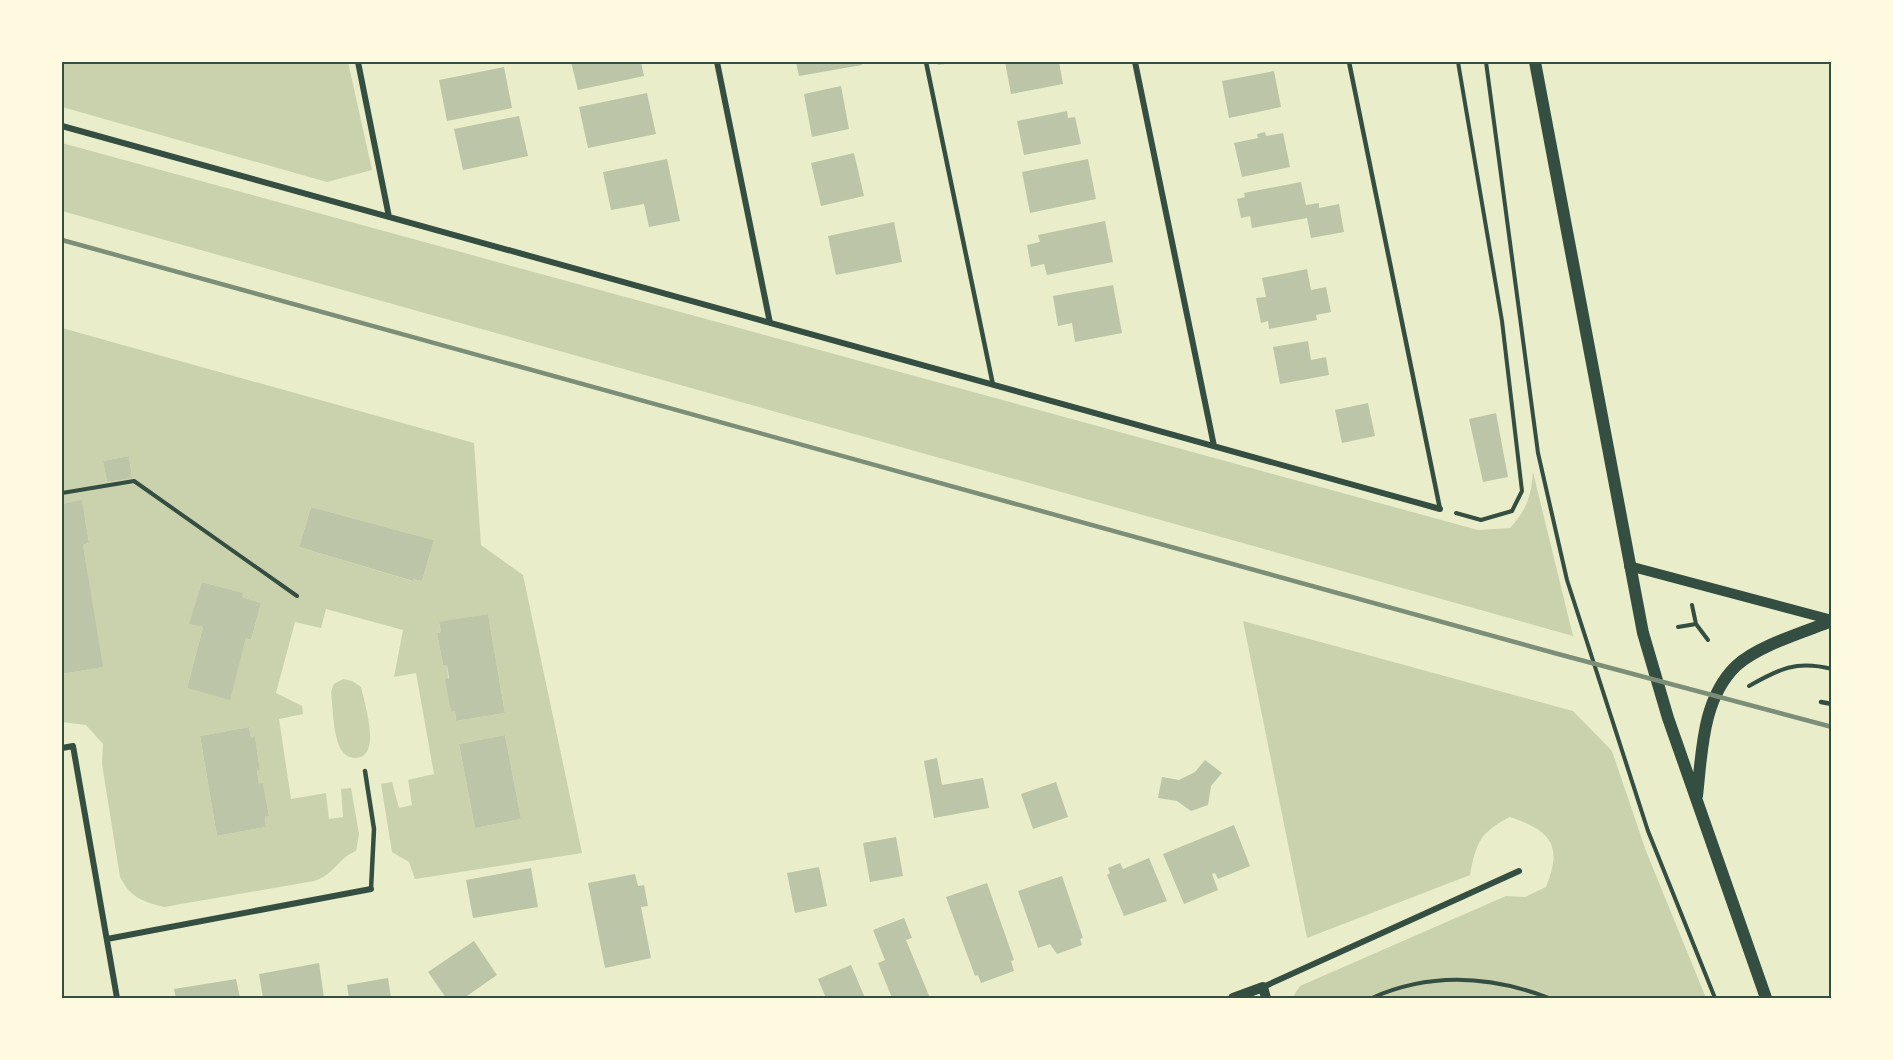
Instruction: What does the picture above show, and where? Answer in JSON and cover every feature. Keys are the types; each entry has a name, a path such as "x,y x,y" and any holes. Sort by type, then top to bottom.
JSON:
{"main road":[{"path":"1535,62 1643,633 1668,718 1766,999"},
{"path":"1697,800 1704,729 1718,690 1736,666 1777,642 1832,621"}],"street":[{"path":"358,62 389,217"},
{"path":"717,62 770,323"},
{"path":"1135,62 1214,446"},
{"path":"62,126 1440,509"},
{"path":"1629,566 1832,621"},
{"path":"62,748 73,746 117,999"},
{"path":"1233,999 1519,872"},
{"path":"107,939 371,890"},
{"path":"1263,987 1266,999"}],"lane":[{"path":"926,62 993,385"},
{"path":"1349,62 1440,509"},
{"path":"1821,702 1832,704"},
{"path":"365,771 374,829 371,890"}],"path":[{"path":"1440,509 1481,520 1512,511 1522,491 1502,321 1458,62"},
{"path":"1486,62 1538,453 1567,580 1648,831 1715,999"},
{"path":"62,494 134,481 297,596"},
{"path":"1692,605 1696,624 1708,640"},
{"path":"1678,627 1696,624"},
{"path":"1749,686 1782,667 1814,664 1832,669"},
{"path":"1372,999 1445,978 1498,982 1549,999"}],"green space":[{"path":"62,62 348,62 372,170 327,182 62,107"},
{"path":"62,143 1478,530 1510,528 1527,502 1533,472 1573,636 62,211"},
{"path":"62,328 474,443 481,545 523,575 582,853 415,879 409,862 392,852 381,784 392,782 399,808 412,805 408,780 434,774 416,673 394,677 403,630 326,609 321,628 295,622 276,693 302,706 303,714 279,719 291,799 326,793 329,819 343,817 341,789 351,788 359,834 356,851 326,875 314,881 164,907 138,898 120,877 102,764 103,744 86,725 62,722 62,674 102,667 83,545 89,543 82,501 62,504","holes":["129,456 132,478 107,482 103,461","311,507 434,540 422,581 413,579 412,581 299,547","202,582 242,593 242,597 261,603 251,640 246,638 229,699 187,688 203,627 190,624","488,614 505,713 456,721 455,711 451,712 447,665 443,665 437,633 441,632 439,623","249,727 251,738 255,738 260,770 257,771 259,784 263,784 269,816 265,817 266,827 217,836 200,736","505,735 521,819 475,828 459,744"]},
{"path":"1243,621 1573,711 1612,751 1646,851 1706,998 1292,998 1300,986 1506,896 1525,897 1546,887 1551,873 1553,850 1544,834 1510,817 1492,828 1481,840 1470,875 1307,938"},
{"path":"343,679 352,681 361,687 370,728 368,749 363,756 355,758 344,754 341,750 335,728 331,692 334,684"}],"building":[{"path":"571,62 641,62 644,76 578,90"},
{"path":"796,62 861,62 862,65 799,76"},
{"path":"938,62 952,62 952,63 938,65"},
{"path":"1005,62 1059,62 1063,84 1011,94"},
{"path":"504,67 512,108 447,121 439,80"},
{"path":"1274,71 1281,107 1229,118 1222,81"},
{"path":"841,86 849,129 812,137 804,94"},
{"path":"647,93 656,134 588,148 579,107"},
{"path":"1067,111 1068,118 1075,117 1081,144 1024,155 1017,121"},
{"path":"519,116 528,156 463,170 454,129"},
{"path":"1265,132 1266,136 1283,133 1290,167 1242,177 1234,143 1258,138 1257,134"},
{"path":"854,153 864,196 821,206 811,163"},
{"path":"667,159 680,221 649,227 644,204 611,210 603,172"},
{"path":"1088,159 1096,199 1030,213 1022,172"},
{"path":"1301,182 1306,205 1319,203 1319,208 1339,204 1344,232 1311,238 1307,218 1252,228 1250,216 1241,218 1237,199 1245,197 1244,193"},
{"path":"1105,221 1113,262 1047,275 1044,264 1031,267 1027,245 1040,242 1038,235"},
{"path":"894,222 902,262 836,275 828,236"},
{"path":"1307,269 1311,290 1326,287 1331,312 1316,315 1317,320 1269,329 1268,321 1261,323 1256,298 1266,297 1262,278"},
{"path":"1113,285 1122,333 1075,342 1072,323 1058,326 1053,296"},
{"path":"1308,341 1311,360 1326,357 1329,375 1280,384 1273,347"},
{"path":"1368,403 1375,436 1342,443 1335,410"},
{"path":"1496,413 1508,477 1483,482 1469,419"},
{"path":"129,456 132,478 107,482 103,461"},
{"path":"82,500 89,543 83,545 103,667 62,674 62,504"},
{"path":"311,507 434,540 422,581 413,579 413,581 299,547"},
{"path":"202,582 243,593 242,597 261,603 251,640 246,638 230,700 187,688 203,627 189,624"},
{"path":"488,614 505,713 456,721 455,711 451,712 445,679 449,678 447,665 443,665 437,633 441,632 439,622"},
{"path":"249,727 251,738 255,737 260,770 257,771 259,784 263,783 269,816 265,817 266,827 217,836 200,736"},
{"path":"505,735 521,819 475,828 459,744"},
{"path":"937,758 942,785 983,778 989,808 934,818 924,761"},
{"path":"1205,760 1222,773 1211,786 1208,805 1191,811 1177,801 1158,798 1162,777 1179,780 1195,772"},
{"path":"1056,782 1068,817 1033,829 1021,794"},
{"path":"1234,825 1250,866 1218,879 1215,873 1212,874 1218,890 1184,904 1163,854"},
{"path":"896,837 903,876 870,882 863,843"},
{"path":"1149,858 1167,901 1124,916 1107,875 1110,873 1108,868 1120,863 1123,869"},
{"path":"819,867 827,906 795,913 787,873"},
{"path":"531,868 538,907 473,918 466,880"},
{"path":"635,874 638,886 644,885 648,906 641,907 651,958 605,968 588,883"},
{"path":"1062,876 1083,938 1080,939 1082,945 1057,954 1050,944 1038,948 1018,891"},
{"path":"987,883 1014,960 1011,961 1014,971 981,983 978,975 975,976 946,897"},
{"path":"904,918 912,938 906,940 930,998 892,998 878,963 885,960 873,930"},
{"path":"474,941 497,975 464,998 446,998 428,972"},
{"path":"319,963 324,998 263,998 259,974"},
{"path":"851,965 865,998 826,998 818,979"},
{"path":"388,978 391,998 349,998 347,985"},
{"path":"236,979 240,998 176,998 174,989"}],"railway":[{"path":"62,240 1558,654 1832,727"}]}
